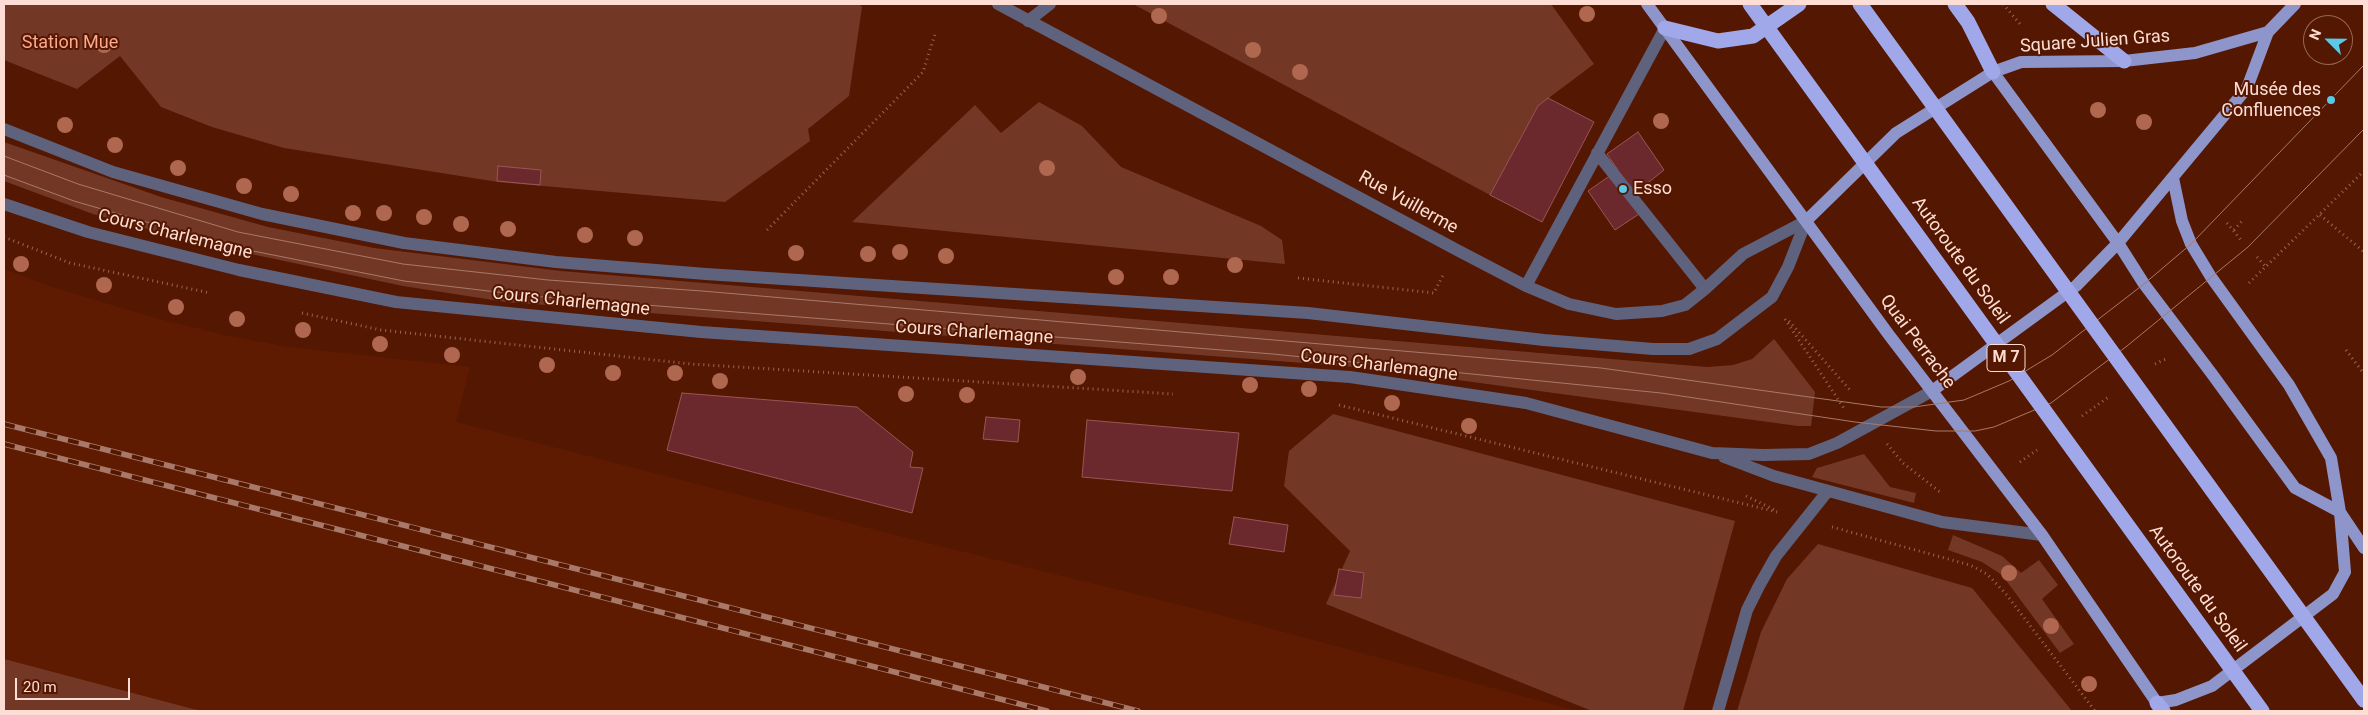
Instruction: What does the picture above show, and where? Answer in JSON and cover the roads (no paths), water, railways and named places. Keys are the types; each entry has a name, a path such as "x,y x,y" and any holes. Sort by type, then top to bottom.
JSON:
{"highway":[{"name":"Autoroute du Soleil","path":"1750,4 2262,711"},
{"path":"1665,28 1718,41 1753,36 1799,4"},
{"path":"1860,4 2364,700"},
{"path":"1955,4 1968,22 1993,72"},
{"path":"2053,4 2124,62"}],"main road":[{"name":"Quai Perrache","path":"1647,4 1806,221 2042,535 2160,707"},
{"path":"1932,390 2076,286 2118,243 2247,88 2268,32 2295,4"},
{"name":"Square Julien Gras","path":"1806,221 1896,133 1993,72 2020,62 2124,62 2195,53 2268,32"},
{"path":"1993,72 2118,243 2144,284 2295,488 2340,512 2364,548"},
{"path":"2160,707 2212,686 2333,594 2345,572 2340,512 2331,458 2288,385 2211,278 2190,244 2182,221 2173,178"}],"street":[{"name":"Rue Vuillerme","path":"998,4 1526,286 1569,304 1616,314 1662,311 1685,305 1743,254 1806,221"},
{"path":"1028,20 1050,4"},
{"path":"1526,286 1665,28"},
{"path":"4,129 113,172 262,214 404,243 556,262 706,274 1308,312 1544,340 1653,349 1689,349 1718,339 1772,297 1788,267 1806,221"},
{"path":"1597,153 1705,289"},
{"name":"Cours Charlemagne","path":"4,204 88,232 230,268 396,302 700,332 1350,377 1526,403 1712,453 1763,456 1809,454 1836,443 1932,390"},
{"path":"1712,453 1774,476 1827,492 1942,522 2042,535"},
{"path":"1718,711 1748,610 1776,556 1827,492"}],"tram line":[{"path":"4,156 78,184 238,232 403,264 548,280 702,291 1601,368 1881,407 1914,407 1964,400 2009,381 2052,355 2144,284 2191,244 2364,65"},
{"path":"4,175 74,201 233,247 404,281 531,296 1273,354 1661,393 1855,422 1936,431 1975,431 1994,427 2051,403 2127,346 2248,247 2364,129"}],"railway":[{"path":"4,424 1138,711"},
{"path":"4,444 1047,711"}],"place":[{"name":"Musée des Confluences","path":"2331,100"},
{"name":"Esso","path":"1623,189"}],"park label":[{"name":"Station Mue","path":"70,43"}]}
